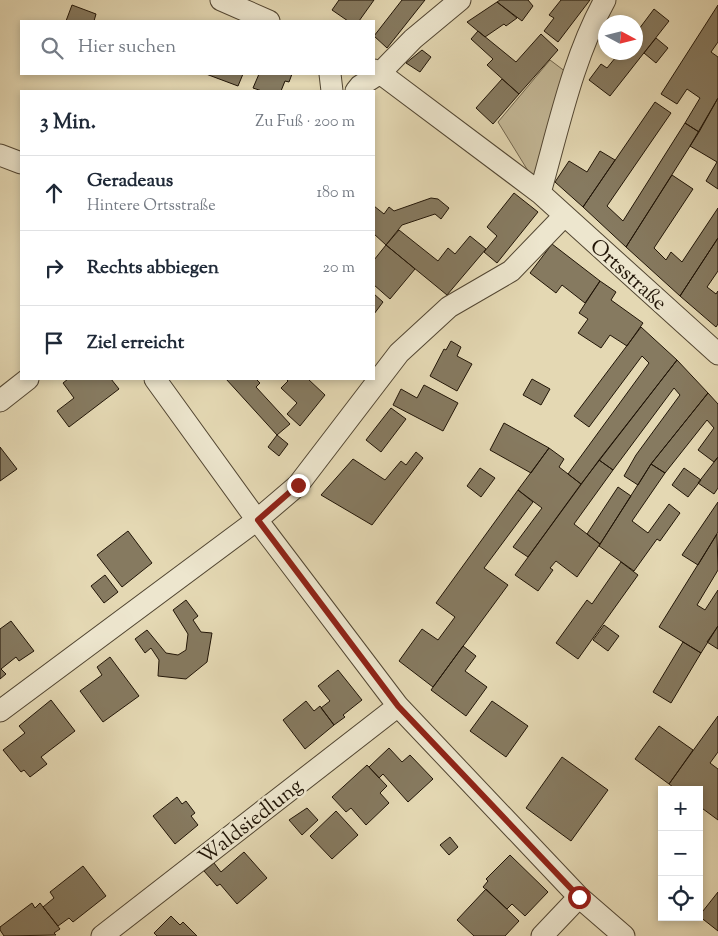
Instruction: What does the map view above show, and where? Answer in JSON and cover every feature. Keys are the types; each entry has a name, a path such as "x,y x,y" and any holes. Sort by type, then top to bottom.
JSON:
{"street":[{"path":"222,0 267,20"},
{"path":"377,71 460,0"},
{"path":"540,193 576,68 594,20 606,0"},
{"name":"Ortsstraße","path":"377,71 540,193 718,354"},
{"path":"330,75 332,90"},
{"path":"357,90 372,75"},
{"path":"0,155 20,163"},
{"path":"0,711 258,520 298,485 399,354 449,307 511,271 564,216"},
{"path":"0,400 27,380"},
{"path":"156,380 398,706 579,897 624,936"},
{"name":"Waldsiedlung","path":"102,936 398,706"},
{"path":"542,936 579,897"}],"shaded area":[{"path":"550,60 566,72 537,175 530,174 498,122"}],"building":[{"path":"339,0 374,0 360,20 347,20 332,10"},
{"path":"402,0 425,0 387,48 375,35"},
{"path":"500,0 528,0 533,6 522,21 497,2"},
{"path":"561,0 590,0 558,42 544,31 554,18 549,15"},
{"path":"497,2 517,18 485,37 467,22"},
{"path":"72,5 96,14 94,20 66,20"},
{"path":"718,5 718,42 711,52 718,57 718,98 699,132 685,123 700,98 687,89 677,104 661,94"},
{"path":"654,9 669,21 643,54 643,24"},
{"path":"478,31 516,62 541,34 558,50 519,94 487,65 493,59 471,39"},
{"path":"656,38 668,48 656,63 644,53"},
{"path":"422,50 431,57 420,72 406,63"},
{"path":"614,60 638,60 610,96 589,80 601,64 607,68"},
{"path":"209,75 243,75 238,86"},
{"path":"259,75 292,75 289,82 285,81 281,90 259,90 253,88"},
{"path":"502,79 519,94 493,124 476,108"},
{"path":"718,98 718,189 706,181 717,162 690,146"},
{"path":"655,102 671,113 607,206 623,221 685,123 699,132 626,247 583,207"},
{"path":"600,151 615,160 583,207 555,182 569,161 587,172"},
{"path":"672,175 693,189 654,248 666,260 671,252 682,262 718,208 718,238 680,296 626,247"},
{"path":"514,193 538,212 497,263 484,252 497,236 487,227"},
{"path":"431,198 438,199 449,208 441,219 435,214 402,225 386,245 375,235 375,207 384,214 389,207 394,211"},
{"path":"399,230 438,261 448,248 455,254 470,236 486,249 447,295 386,245"},
{"path":"718,238 718,271 707,287 716,294 718,291 718,324 716,327 680,296"},
{"path":"552,244 600,281 585,303 562,285 556,293 530,273"},
{"path":"386,245 415,269 390,299 375,286 375,259"},
{"path":"600,281 616,292 611,300 643,323 627,346 610,335 601,348 578,333 588,319 579,313"},
{"path":"375,295 383,302 375,313"},
{"path":"641,327 677,360 581,484 568,474 649,363 642,356 589,427 574,416"},
{"path":"451,341 461,347 457,356 472,364 457,391 430,376 444,349 446,350"},
{"path":"677,360 708,393 651,464 638,485 624,476 636,455 680,395 674,388 613,470 599,460"},
{"path":"532,379 550,389 541,405 523,395"},
{"path":"67,380 112,380 119,389 69,427 57,411 74,398 63,383"},
{"path":"227,380 257,380 260,383 256,387 290,424 277,435"},
{"path":"309,380 325,395 300,426 287,414 297,403 281,388 288,381"},
{"path":"424,385 458,403 443,431 393,405 401,389 417,398"},
{"path":"708,393 718,404 718,457 714,462 698,450 714,428 707,420 665,473 651,464"},
{"path":"391,408 406,419 381,452 366,440"},
{"path":"504,423 549,448 531,473 490,450"},
{"path":"277,435 288,444 279,456 268,447"},
{"path":"0,447 17,469 0,481"},
{"path":"549,448 564,459 559,467 581,484 528,557 513,547 542,508 518,490"},
{"path":"416,452 423,458 372,525 321,495 353,459 385,480 401,461 406,465"},
{"path":"718,457 718,488 714,494 698,483"},
{"path":"599,460 613,470 574,524 600,544 577,577 556,561 550,568 553,570 538,591 515,575"},
{"path":"651,464 665,473 632,521 648,533 669,504 680,513 660,541 657,539 634,571 599,546"},
{"path":"480,468 495,478 481,497 467,486"},
{"path":"684,468 701,480 688,497 672,485"},
{"path":"618,487 631,496 600,544 587,534"},
{"path":"518,490 533,502 484,568 508,585 433,687 399,661 422,629 438,640 455,617 436,603"},
{"path":"718,502 718,532 698,565 682,555"},
{"path":"128,531 152,563 122,587 97,555"},
{"path":"717,534 718,570 697,605 705,610 718,590 718,626 701,653 659,627"},
{"path":"621,562 638,575 578,659 556,643 587,600 592,604"},
{"path":"105,575 118,592 104,603 91,586"},
{"path":"186,600 198,616 193,620 201,632 212,633 207,662 186,679 158,676 159,660 151,648 145,653 135,639 147,630 166,653 178,655 186,650 188,634 173,610"},
{"path":"11,621 34,651 19,661 16,657 1,669 6,674 0,679 0,629"},
{"path":"604,625 619,636 608,651 593,640"},
{"path":"718,626 718,649 707,642"},
{"path":"683,642 701,653 671,703 653,692"},
{"path":"463,646 476,656 465,671 487,687 466,716 431,690"},
{"path":"110,657 139,696 103,722 80,691 102,675 97,667"},
{"path":"338,670 362,700 334,725 321,708 330,701 318,686"},
{"path":"51,700 75,731 41,757 47,764 30,777 24,770 21,772 3,750 25,733 19,726"},
{"path":"306,701 314,711 320,706 334,725 305,749 283,720"},
{"path":"492,701 528,726 506,757 470,731"},
{"path":"718,716 718,752 710,763 718,769 718,820 703,809 703,786 672,786 669,784"},
{"path":"659,726 693,750 669,784 635,759"},
{"path":"389,748 402,762 410,755 433,779 408,802 383,774 379,778 369,767"},
{"path":"562,757 608,790 571,841 526,808"},
{"path":"367,765 387,786 380,793 389,803 366,825 351,808 346,812 332,797"},
{"path":"177,797 182,804 186,801 195,813 191,816 198,825 175,844 153,816"},
{"path":"307,808 318,820 302,835 289,820"},
{"path":"336,811 358,835 332,859 310,836"},
{"path":"450,837 458,847 449,855 440,845"},
{"path":"244,852 267,878 237,904 220,884 217,886 204,871 214,863 221,872"},
{"path":"510,855 548,892 525,916 512,904 507,909 483,887 488,881 486,879"},
{"path":"83,866 106,896 73,922 69,918 58,926 43,907 54,898 50,892"},
{"path":"486,889 519,921 505,936 474,936 457,920"},
{"path":"718,892 718,931 703,919 703,911"},
{"path":"32,903 35,908 40,903 60,929 54,933 56,935 4,936 0,927"},
{"path":"171,916 180,925 183,922 197,936 157,936 154,933"}],"route":[{"path":"298,485 258,520 398,706 579,897"}]}
